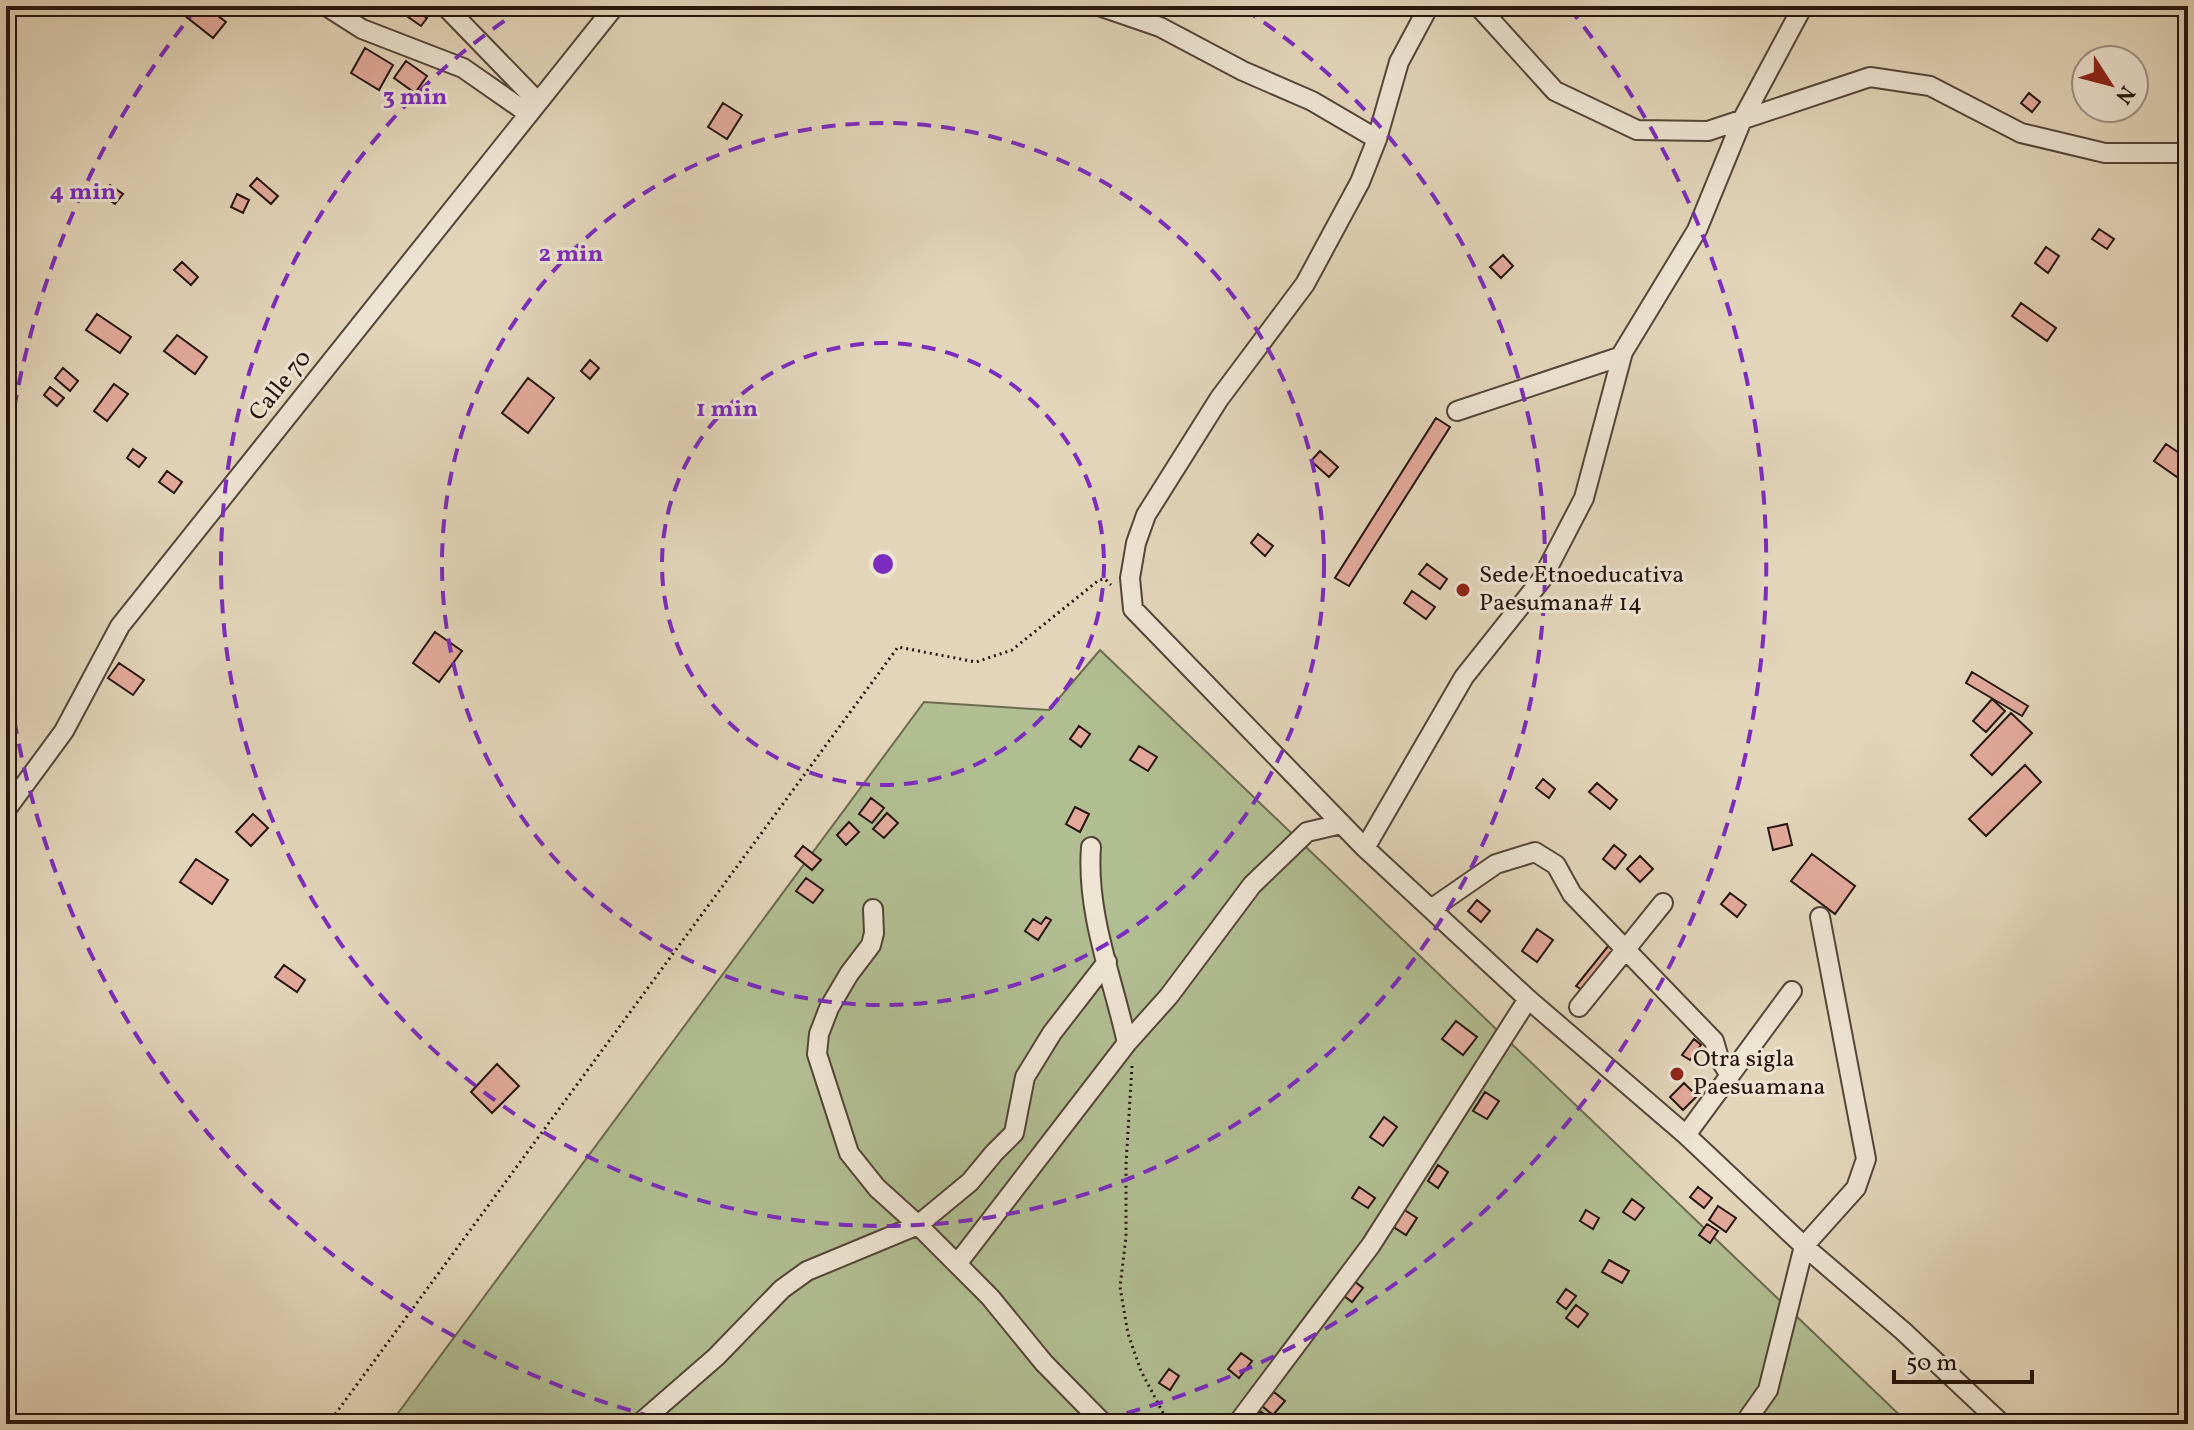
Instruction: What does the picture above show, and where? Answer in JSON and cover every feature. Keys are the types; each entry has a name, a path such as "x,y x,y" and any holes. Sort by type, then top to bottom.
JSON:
{"street":[{"path":"326,6 362,29 463,68 534,108"},
{"path":"445,6 534,108"},
{"name":"Calle 70","path":"6,810 64,731 120,626 615,6"},
{"path":"1099,6 1160,27 1243,71 1312,101 1377,139"},
{"path":"1429,6 1399,62 1377,139 1360,182 1305,284 1219,399 1146,515 1136,543 1130,578 1133,609 1365,848 1528,999 1686,1135 2002,1424"},
{"path":"1478,6 1555,91 1637,130 1708,131 1870,77 1930,86 2021,133 2105,153 2188,153"},
{"path":"1365,848 1464,677 1542,579 1577,512 1584,498 1622,356 1697,230 1742,120 1803,6"},
{"path":"1457,411 1622,356"},
{"path":"957,1264 1127,1043 1169,996 1252,885 1307,832 1341,824"},
{"path":"1091,847 1096,927 1127,1043"},
{"path":"1431,909 1496,864 1535,852 1556,865 1572,894 1714,1041 1719,1058 1730,1075"},
{"path":"1579,1007 1663,903"},
{"path":"873,909 871,945 829,1008 819,1034 817,1054 849,1153 877,1188 990,1297 1044,1363 1104,1424"},
{"path":"1744,1424 1768,1390 1804,1246 1856,1188 1866,1159 1820,917"},
{"path":"639,1424 716,1357 782,1289 807,1271 918,1225 970,1182 1011,1138 1025,1077 1052,1033 1107,962"},
{"path":"1686,1135 1792,991"},
{"path":"1237,1424 1371,1245 1528,999"}],"path":[{"path":"328,1424 898,647 976,662 1012,650 1099,580 1105,579 1133,609"},
{"path":"1127,1043 1132,1063 1126,1164 1126,1237 1120,1287 1128,1334 1141,1371 1169,1424"}],"green space":[{"path":"1100,650 1909,1424 390,1424 924,702 1049,710"}],"building":[{"path":"183,6 205,6 226,22 213,38 179,11"},
{"path":"401,6 409,6 427,18 421,26 398,10"},
{"path":"365,48 393,65 379,90 351,73"},
{"path":"406,61 427,76 415,93 394,78"},
{"path":"2029,93 2040,102 2032,112 2021,103"},
{"path":"723,103 742,115 727,139 708,127"},
{"path":"257,178 278,196 271,204 250,186"},
{"path":"110,185 123,194 115,204 102,195"},
{"path":"237,194 249,200 243,213 231,207"},
{"path":"2099,229 2114,239 2107,249 2092,239"},
{"path":"2046,247 2059,256 2048,273 2035,263"},
{"path":"1503,255 1513,266 1501,278 1490,267"},
{"path":"182,262 198,277 191,285 174,270"},
{"path":"2021,303 2056,328 2047,341 2012,316"},
{"path":"97,314 131,337 120,353 86,330"},
{"path":"177,335 207,357 195,374 164,351"},
{"path":"590,360 599,368 590,379 581,371"},
{"path":"63,368 78,381 70,391 55,378"},
{"path":"528,378 554,398 528,433 502,413"},
{"path":"114,384 128,394 107,421 94,411"},
{"path":"50,387 64,398 57,406 44,395"},
{"path":"1436,418 1450,427 1349,586 1335,578"},
{"path":"2166,444 2188,459 2177,477 2154,461"},
{"path":"133,449 146,458 139,467 127,458"},
{"path":"1320,451 1338,467 1329,477 1311,461"},
{"path":"167,471 182,482 174,493 159,482"},
{"path":"1258,534 1273,546 1265,556 1251,543"},
{"path":"1427,564 1447,579 1440,589 1419,574"},
{"path":"1412,591 1435,607 1426,619 1404,603"},
{"path":"435,632 462,651 439,682 413,663"},
{"path":"119,663 144,680 133,695 108,678"},
{"path":"1972,672 2028,706 2022,716 1966,683"},
{"path":"1992,699 2005,711 1986,732 1973,721"},
{"path":"2011,713 2032,733 1992,775 1971,755"},
{"path":"1079,726 1090,734 1081,747 1070,739"},
{"path":"1139,746 1157,757 1148,771 1130,760"},
{"path":"2025,765 2041,782 1986,836 1969,819"},
{"path":"1543,779 1555,789 1549,798 1536,788"},
{"path":"1597,783 1617,800 1610,809 1589,792"},
{"path":"871,798 884,808 872,823 859,814"},
{"path":"1075,807 1089,814 1080,832 1066,824"},
{"path":"887,813 898,823 884,838 873,829"},
{"path":"253,814 268,828 251,846 236,832"},
{"path":"849,822 859,832 846,845 837,835"},
{"path":"1787,824 1792,845 1773,850 1768,828"},
{"path":"1614,845 1626,855 1615,869 1603,859"},
{"path":"803,846 821,860 812,870 795,856"},
{"path":"1812,854 1855,886 1835,914 1791,881"},
{"path":"1640,856 1653,869 1640,882 1627,869"},
{"path":"196,859 228,880 212,904 180,882"},
{"path":"806,878 823,890 813,903 796,891"},
{"path":"1730,893 1746,905 1737,917 1721,904"},
{"path":"1477,900 1490,911 1481,922 1468,911"},
{"path":"1046,917 1051,920 1038,940 1025,931 1033,919 1041,924"},
{"path":"1537,929 1553,940 1537,962 1522,951"},
{"path":"1609,945 1615,950 1582,990 1576,986"},
{"path":"284,965 305,980 297,992 275,977"},
{"path":"1456,1021 1477,1037 1463,1055 1442,1039"},
{"path":"1694,1039 1701,1045 1690,1060 1682,1055"},
{"path":"497,1064 519,1086 492,1113 471,1092"},
{"path":"1684,1083 1697,1096 1683,1110 1670,1097"},
{"path":"1485,1092 1499,1101 1487,1119 1473,1111"},
{"path":"1384,1117 1397,1127 1383,1146 1370,1137"},
{"path":"1438,1165 1448,1172 1438,1188 1428,1181"},
{"path":"1359,1187 1375,1198 1368,1208 1352,1198"},
{"path":"1698,1187 1712,1198 1704,1208 1690,1197"},
{"path":"1632,1199 1644,1208 1635,1220 1623,1212"},
{"path":"1718,1206 1736,1218 1726,1232 1709,1220"},
{"path":"1403,1209 1417,1218 1406,1235 1392,1226"},
{"path":"1586,1210 1599,1218 1593,1229 1580,1221"},
{"path":"1707,1224 1718,1231 1710,1243 1699,1235"},
{"path":"1609,1260 1629,1271 1622,1283 1602,1272"},
{"path":"1350,1278 1363,1288 1352,1302 1339,1292"},
{"path":"1566,1289 1576,1296 1566,1309 1557,1302"},
{"path":"1576,1305 1588,1314 1578,1327 1566,1318"},
{"path":"1241,1353 1252,1361 1239,1378 1228,1369"},
{"path":"1169,1369 1179,1376 1170,1390 1159,1383"},
{"path":"1274,1392 1285,1401 1273,1415 1262,1406"},
{"path":"1260,1411 1272,1420 1269,1424 1251,1423"}],"place":[{"name":"Sede Etnoeducativa Paesumana# 14","path":"1463,590"},
{"name":"Otra sigla Paesuamana","path":"1677,1074"}]}
